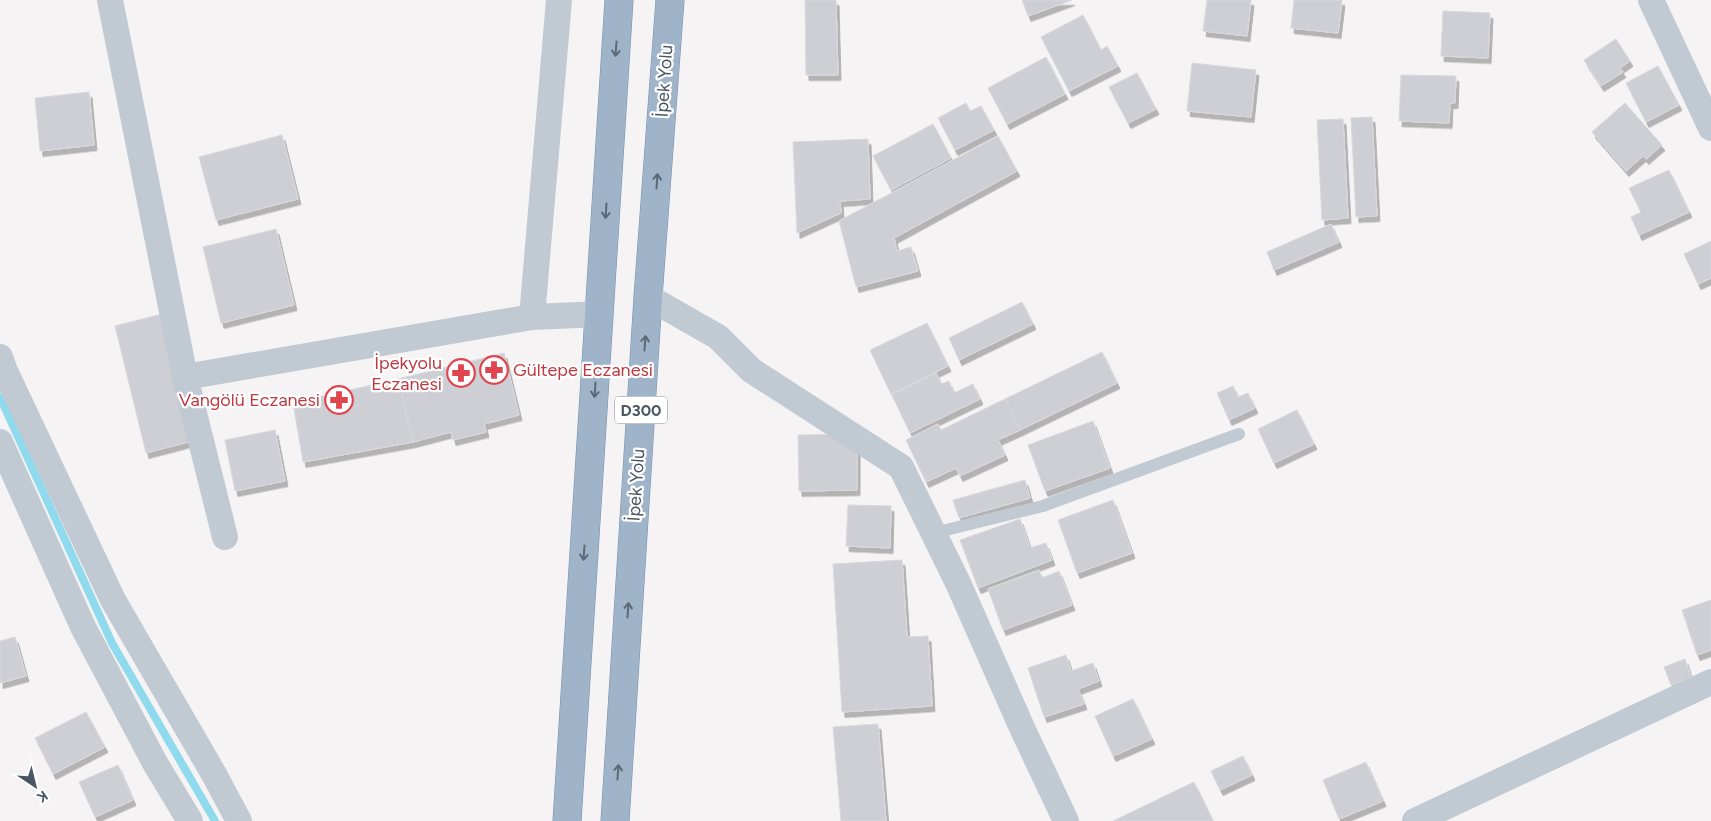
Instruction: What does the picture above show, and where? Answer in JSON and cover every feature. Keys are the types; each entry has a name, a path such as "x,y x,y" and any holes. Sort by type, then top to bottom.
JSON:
{"highway":[{"name":"D300","path":"567,821 619,0"},
{"name":"İpek Yolu","path":"615,821 648,297 670,0"}],"street":[{"path":"110,0 185,377 225,537"},
{"path":"532,317 559,0"},
{"path":"1651,0 1711,128"},
{"path":"648,297 718,337 751,370 901,467 958,583 1023,730 1066,821"},
{"path":"185,377 532,317 600,314"},
{"path":"0,357 5,372 113,600 239,821"},
{"path":"0,442 83,627 155,763 190,821"},
{"path":"1415,821 1711,682"}],"lane":[{"path":"934,534 1043,506 1239,434"}],"building":[{"path":"805,0 836,0 838,75 806,75"},
{"path":"1022,0 1072,0 1028,16"},
{"path":"1207,0 1251,0 1247,36 1203,31"},
{"path":"1294,0 1342,0 1338,33 1291,28"},
{"path":"1443,11 1490,13 1488,58 1441,56"},
{"path":"1083,15 1101,50 1107,46 1118,66 1069,91 1041,37"},
{"path":"1616,39 1630,61 1620,68 1623,72 1601,86 1584,60"},
{"path":"1046,57 1065,94 1007,124 988,88"},
{"path":"1192,63 1256,70 1251,117 1187,111"},
{"path":"1658,66 1679,105 1646,122 1626,83"},
{"path":"1137,73 1156,109 1128,123 1109,87"},
{"path":"1401,75 1456,76 1455,103 1450,103 1449,123 1399,121"},
{"path":"89,92 94,145 40,151 35,98"},
{"path":"966,103 970,111 981,106 994,130 955,150 938,118"},
{"path":"1625,103 1662,145 1646,159 1643,156 1626,171 1592,132"},
{"path":"1372,117 1377,216 1356,217 1351,118"},
{"path":"1343,119 1348,218 1322,220 1317,120"},
{"path":"933,124 951,158 891,190 873,156"},
{"path":"282,135 298,199 216,220 199,157"},
{"path":"998,136 1017,171 894,238 897,251 911,247 918,271 856,287 839,221"},
{"path":"868,139 870,199 840,201 841,213 797,233 793,142"},
{"path":"1669,170 1689,212 1639,235 1631,217 1641,212 1629,188"},
{"path":"1331,224 1339,242 1274,270 1267,252"},
{"path":"276,229 294,305 221,323 203,247"},
{"path":"1711,241 1711,278 1698,284 1684,254"},
{"path":"1022,302 1033,324 959,360 949,338"},
{"path":"162,314 192,441 146,453 115,326"},
{"path":"927,323 948,366 891,394 870,350"},
{"path":"1102,352 1117,383 1020,430 1005,399"},
{"path":"504,353 519,415 484,424 486,432 453,440 451,432 413,442 398,379"},
{"path":"936,373 941,384 949,381 954,393 973,384 980,399 910,433 892,395"},
{"path":"398,379 413,442 303,462 293,403"},
{"path":"1233,386 1238,397 1248,393 1255,408 1229,420 1217,393"},
{"path":"1005,399 1020,430 998,440 1005,455 960,476 956,468 926,482 906,440 938,424 941,430"},
{"path":"1297,410 1314,444 1274,463 1258,429"},
{"path":"1093,421 1110,468 1045,491 1028,445"},
{"path":"275,430 285,481 235,491 225,440"},
{"path":"857,434 857,490 799,491 798,435"},
{"path":"1025,480 1030,498 959,518 953,500"},
{"path":"1113,500 1132,553 1077,573 1058,520"},
{"path":"848,505 891,506 890,548 846,546"},
{"path":"1020,519 1030,548 1046,543 1052,560 978,588 960,540"},
{"path":"902,560 907,637 928,636 932,706 842,712 833,564"},
{"path":"1039,570 1042,578 1059,571 1072,605 1003,630 988,589"},
{"path":"1711,600 1711,650 1697,655 1682,610"},
{"path":"15,637 26,676 0,683 0,641"},
{"path":"1066,655 1071,671 1093,663 1099,681 1078,689 1084,704 1044,717 1028,668"},
{"path":"1685,659 1691,678 1671,685 1664,667"},
{"path":"1133,699 1152,739 1113,756 1095,716"},
{"path":"86,712 105,747 53,774 35,738"},
{"path":"878,724 886,821 841,821 833,727"},
{"path":"1243,756 1252,775 1220,790 1211,771"},
{"path":"1366,762 1383,801 1339,819 1323,780"},
{"path":"118,765 133,800 95,817 79,782"},
{"path":"1194,782 1213,821 1113,821"}],"waterway":[{"path":"0,397 112,643 215,821"}],"place":[{"name":"Gültepe Eczanesi","path":"494,370"},
{"name":"İpekyolu Eczanesi","path":"461,373"},
{"name":"Vangölü Eczanesi","path":"339,400"}]}
